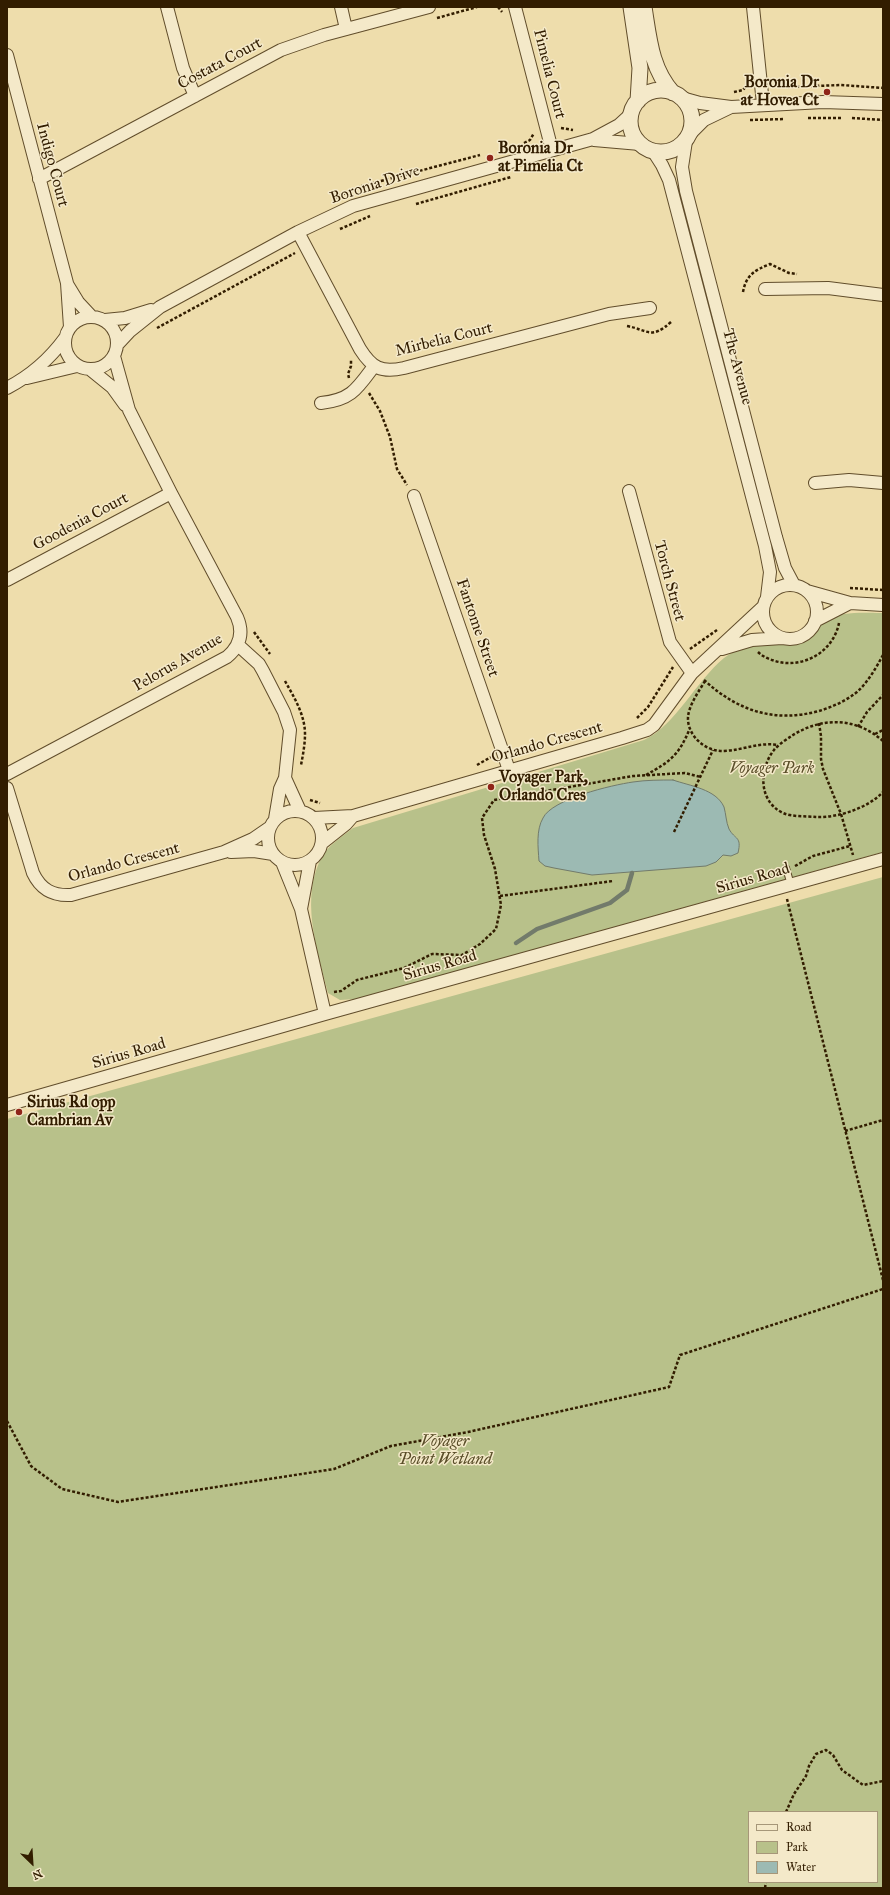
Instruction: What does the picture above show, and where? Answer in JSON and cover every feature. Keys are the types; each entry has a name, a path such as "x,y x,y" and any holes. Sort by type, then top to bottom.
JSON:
{"street":[{"path":"167,7 183,68 196,96"},
{"path":"341,7 346,29"},
{"name":"Costata Court","path":"39,180 281,50 309,39 429,7"},
{"name":"Pimelia Court","path":"515,7 552,150"},
{"path":"631,7 640,68 640,88 631,128 634,137 646,148 665,152 673,150 704,120 731,107"},
{"path":"644,7 654,61 662,80 689,107 692,118 688,137"},
{"path":"753,7 763,104"},
{"name":"Indigo Court","path":"7,55 67,283 67,333"},
{"path":"635,108 645,95 654,91 664,90 700,103 731,107 763,104 823,102 883,104"},
{"name":"Boronia Drive","path":"115,351 130,331 160,307 298,232 367,201 593,140 619,125 635,108"},
{"name":"The Avenue","path":"688,137 682,167 686,191 778,544 785,568 794,585"},
{"name":"Boronia Drive","path":"593,140 646,148"},
{"name":"The Avenue","path":"646,148 662,164 669,180 765,546 770,572 765,602"},
{"path":"298,232 360,349 374,366 353,393 335,402 321,403"},
{"name":"Indigo Court","path":"67,283 82,308 92,317"},
{"path":"765,289 828,288 883,294"},
{"name":"Boronia Drive","path":"105,320 125,318 160,307"},
{"name":"Mirbelia Court","path":"374,366 386,370 404,368 609,314 650,308"},
{"path":"7,388 26,378 49,358 67,333 78,320 92,317 105,320 114,329 117,337 115,351 106,365 91,370 77,366 70,360 66,352 67,333"},
{"name":"Pelorus Avenue","path":"115,351 129,410"},
{"path":"26,378 77,366"},
{"name":"Pelorus Avenue","path":"7,774 227,657 238,645 241,633 240,624 129,410 112,387 91,370"},
{"path":"815,483 849,480 883,483"},
{"name":"Torch Street","path":"629,491 667,634 672,646 693,672"},
{"name":"Goodenia Court","path":"7,580 171,493"},
{"name":"Fantome Street","path":"414,496 509,770"},
{"path":"806,591 816,605 815,621 811,628 802,636 790,639 782,638 771,632 766,625 763,615 765,602 778,588 794,585 806,591 850,603 883,605"},
{"name":"Orlando Crescent","path":"314,818 353,816 647,730 660,718 693,672 765,602"},
{"path":"815,621 850,603"},
{"name":"Orlando Crescent","path":"717,650 750,640 782,638"},
{"path":"238,645 259,664 288,720 290,738 285,778 280,789 268,840 301,909 325,1014"},
{"path":"285,778 300,811"},
{"name":"Orlando Crescent","path":"7,788 33,874 37,882 44,890 53,894 71,895 224,852 253,839 272,824"},
{"path":"272,824 286,812 300,811 314,818 321,829 322,843 316,855 310,861 298,865 277,858"},
{"name":"Orlando Crescent","path":"322,843 346,824 353,816"},
{"name":"Orlando Crescent","path":"224,852 254,851 277,858"},
{"name":"Sirius Road","path":"7,1105 325,1014 883,859"},
{"path":"301,909 310,861"}],"lane":[{"path":"786,869 787,886"}],"path":[{"path":"434,19 478,7"},
{"path":"498,7 504,16"},
{"path":"773,76 780,85 789,87 841,85 883,88"},
{"path":"775,89 780,85"},
{"path":"731,93 745,91 746,86"},
{"path":"802,118 883,120"},
{"path":"745,120 755,121 787,119"},
{"path":"561,128 576,129"},
{"path":"519,145 530,140 534,130"},
{"path":"328,202 362,186 488,153"},
{"path":"410,206 475,189 515,176"},
{"path":"335,230 374,215"},
{"path":"154,330 284,260 305,246"},
{"path":"847,588 883,590"},
{"path":"754,648 761,655 779,662 795,663 804,661 815,657 830,644 838,628 840,619"},
{"path":"630,722 643,714 670,672 691,648 718,629"},
{"path":"253,630 256,637 272,657"},
{"path":"693,672 728,699 754,712 775,716 798,716 830,708 857,692 874,671 883,655"},
{"path":"282,676 294,698 304,724 305,733 301,771"},
{"path":"704,681 688,717 690,726 698,742 713,750 723,751 757,744 779,746"},
{"path":"858,727 868,712 883,695"},
{"path":"883,740 858,727 838,722 819,723 807,726 774,750 768,761 762,780 763,791 771,804 783,813 804,816 822,817 841,814 864,805 878,797 883,792"},
{"path":"819,723 822,736 821,759 823,770 841,814 856,867"},
{"path":"646,775 670,761 684,743 690,726"},
{"path":"874,734 883,730"},
{"path":"515,750 534,748"},
{"path":"674,832 713,750"},
{"path":"475,766 491,757"},
{"path":"321,994 341,991 357,980 404,968 432,954 462,954 480,944 496,929 501,905 500,896 495,869 484,835 482,818 494,800 611,778 685,773 701,777"},
{"path":"305,797 322,804"},
{"path":"786,869 813,856 850,846"},
{"path":"500,896 613,881"},
{"path":"787,886 845,1131 883,1280"},
{"path":"845,1131 883,1120"},
{"path":"7,1421 31,1466 62,1489 118,1502 334,1469 391,1446 468,1432 669,1387 680,1356 883,1289"},
{"path":"786,1811 794,1794 806,1776 809,1766 816,1754 826,1750 833,1755 842,1770 863,1785 883,1781"}],"green space":[{"name":"Voyager Park","path":"853,613 883,613 883,852 356,999 340,1000 328,993 312,923 312,888 316,871 323,855 333,844 353,828 644,740 666,725 704,679 729,654 760,644 797,644 810,637 819,626 827,620 839,615"},
{"name":"Voyager Point Wetland","path":"883,877 883,1888 7,1888 7,1119"}],"water":[{"path":"673,780 709,792 720,801 724,807 729,829 738,841 738,853 731,856 723,855 716,862 706,866 592,875 545,866 539,861 539,828 543,818 549,811 558,805 570,799 611,786 638,781"}],"waterway":[{"path":"516,943 537,929 610,903 627,890 632,873"}],"place":[{"name":"Boronia Dr at Hovea Ct","path":"827,92"},
{"name":"Boronia Dr at Pimelia Ct","path":"490,158"},
{"name":"Voyager Park, Orlando Cres","path":"491,787"},
{"name":"Sirius Rd opp Cambrian Av","path":"19,1112"}]}
